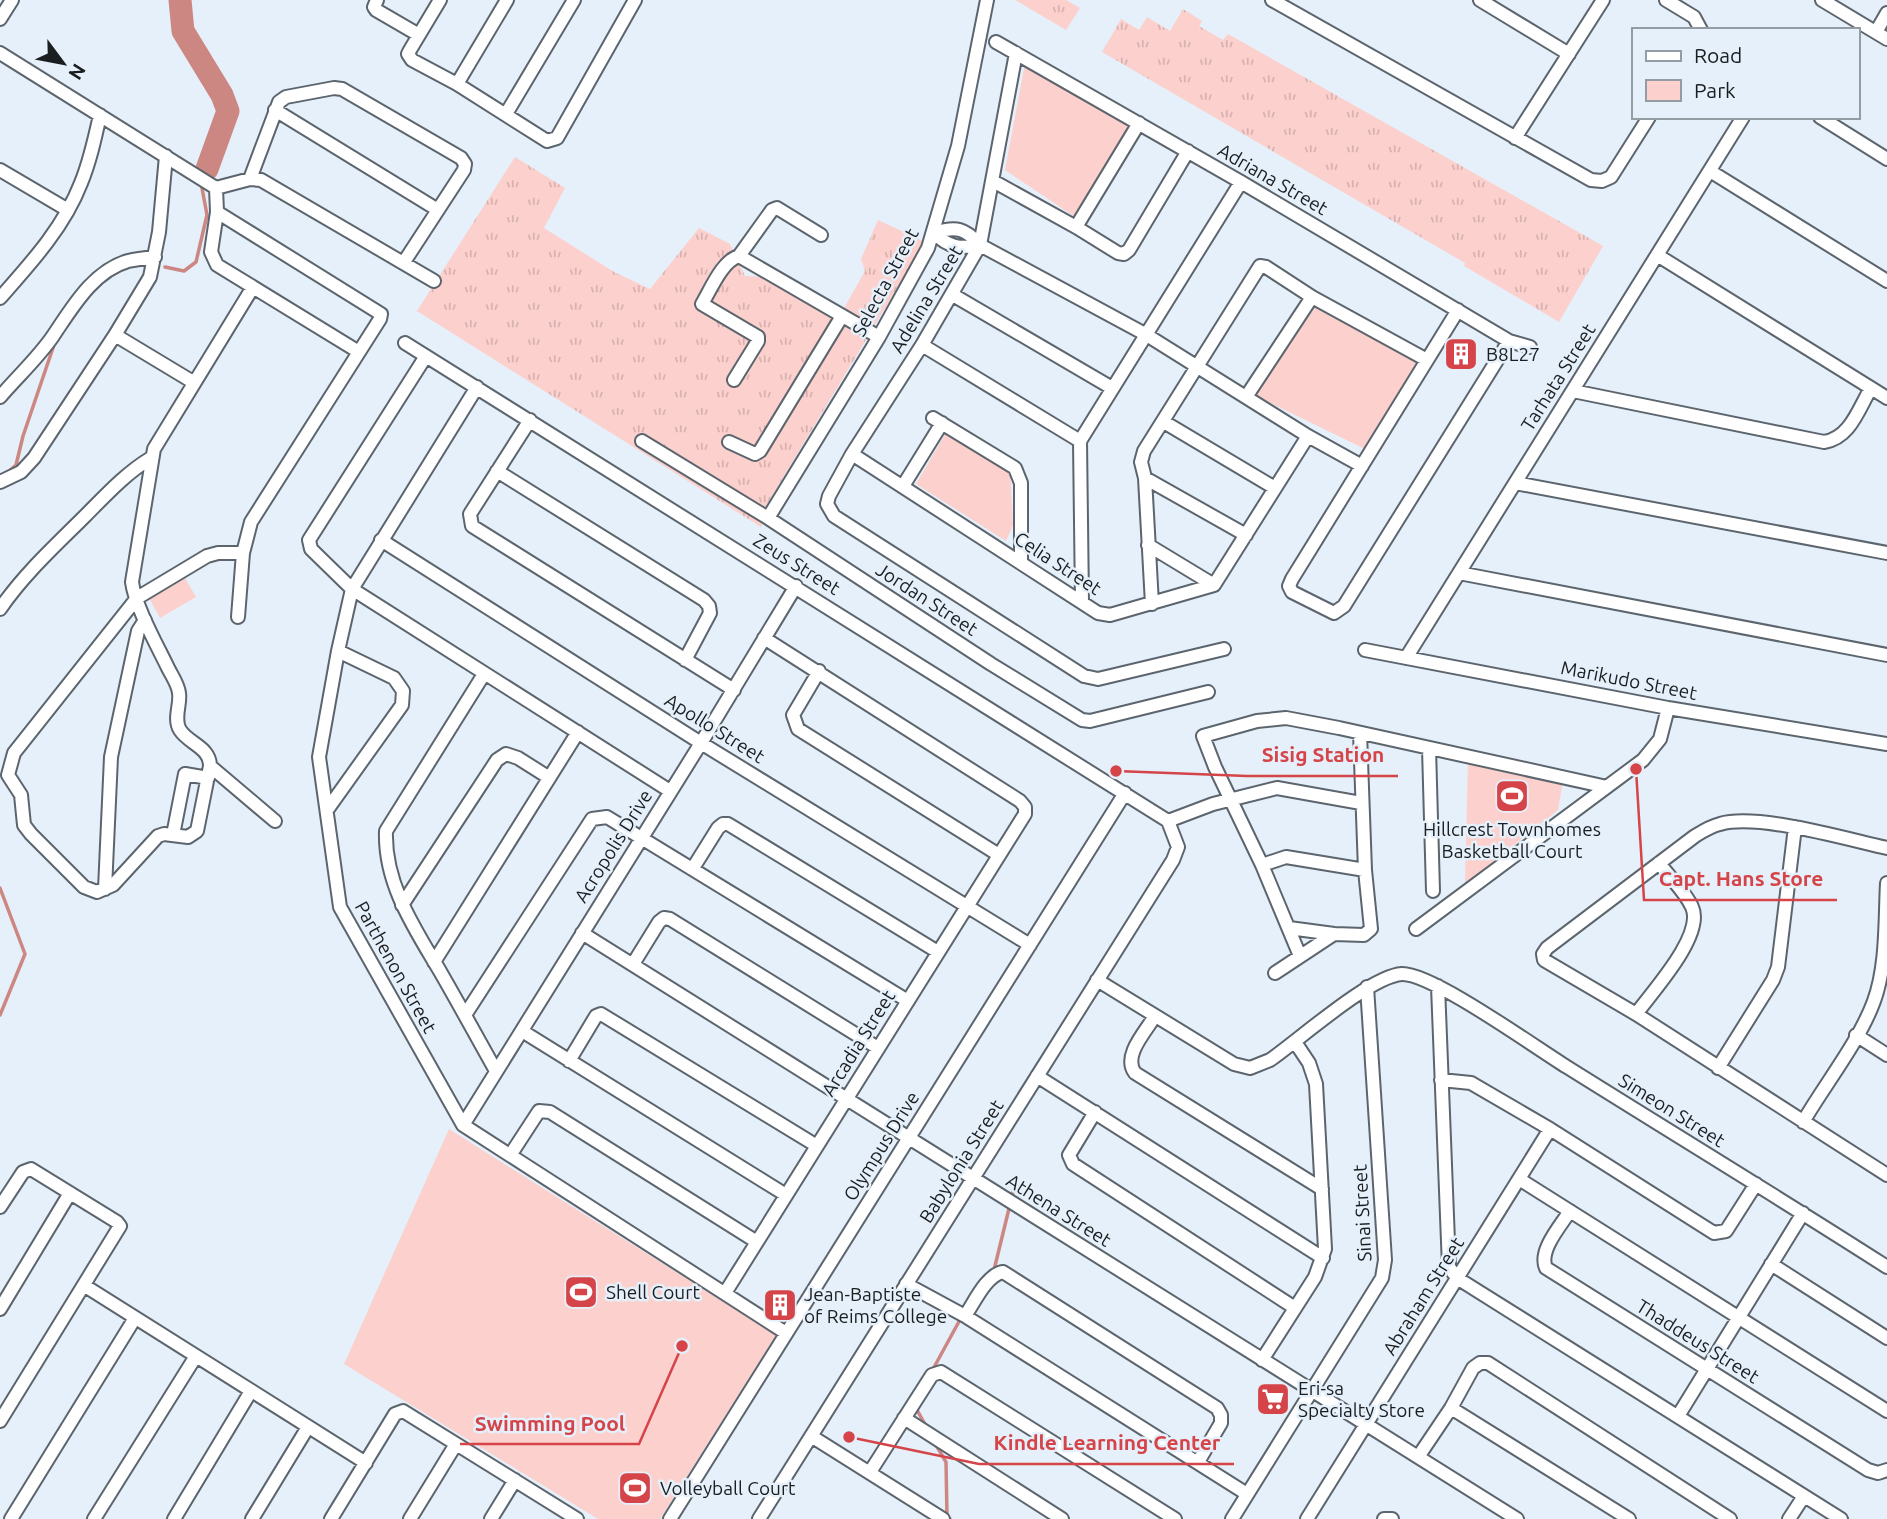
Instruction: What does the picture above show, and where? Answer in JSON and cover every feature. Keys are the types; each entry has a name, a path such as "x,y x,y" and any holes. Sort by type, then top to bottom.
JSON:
{"street":[{"path":"0,19 12,0"},
{"path":"377,0 374,7 376,10 419,35"},
{"path":"440,0 408,54 412,60 457,84 547,141 557,138 635,0"},
{"path":"457,84 507,0"},
{"path":"506,114 574,0"},
{"name":"Selecta Street","path":"768,518 879,337 928,248 958,146 987,0"},
{"path":"1272,0 1591,180 1602,181 1611,177 1648,119"},
{"path":"1480,0 1569,54"},
{"path":"1515,138 1603,0"},
{"path":"1666,0 1694,18 1700,28"},
{"path":"1822,0 1881,36 1887,13"},
{"name":"Adriana Street","path":"996,42 1188,151 1509,341 1530,348"},
{"path":"0,53 216,188 250,179 261,180 434,281"},
{"name":"Adelina Street","path":"1016,53 980,245 953,295 852,454 827,504 834,516 1084,676 1098,679 1224,649"},
{"path":"250,179 279,102 286,97 334,88 342,89 461,158 465,164 464,170 404,262"},
{"path":"275,110 438,210"},
{"path":"0,298 5,284 51,236 68,211 89,162 100,115"},
{"name":"Tarhata Street","path":"1406,658 1742,119"},
{"path":"1823,119 1887,159"},
{"path":"1076,227 1139,123"},
{"path":"993,181 1124,254 1129,250 1188,151"},
{"path":"0,482 20,472 34,458 115,335 149,277 155,257 166,156"},
{"path":"0,170 68,211"},
{"path":"1710,171 1887,281"},
{"path":"1082,602 1080,441 1144,334 1241,182"},
{"path":"216,188 217,212 211,252 217,265 359,352"},
{"path":"734,380 758,337 702,304 728,262 739,256 772,209 777,208 821,235"},
{"path":"217,212 381,314 251,522 243,553 238,617"},
{"path":"934,233 948,228 968,232 980,245 1144,334 1308,436 1362,466"},
{"path":"1657,255 1887,398"},
{"path":"739,256 879,337"},
{"path":"0,397 53,337 83,294 101,277 119,265 155,257"},
{"path":"1152,604 1145,478 1141,462 1144,451 1260,266 1427,360"},
{"path":"243,553 212,554 137,597 14,753 9,768 10,780 21,795 24,825 84,887 97,892 113,885 152,840 164,834 188,837 197,831 210,761 204,750 180,731 177,720 178,689 145,620 137,597 133,590 132,582 151,458 167,425 253,287"},
{"path":"953,295 1112,388"},
{"path":"1246,397 1312,297"},
{"path":"1458,310 1289,586 1292,592 1335,613 1345,606 1509,341"},
{"path":"730,442 749,453 760,451 842,316"},
{"path":"115,335 193,382"},
{"name":"Zeus Street","path":"405,343 1168,821"},
{"path":"922,345 1080,441"},
{"path":"426,356 309,540 311,549 352,589 670,791"},
{"name":"Parthenon Street","path":"477,387 352,589 319,757 340,907 464,1125 786,1333"},
{"path":"1573,391 1824,442 1837,440 1846,431 1871,388"},
{"path":"530,420 470,514 472,526 734,690"},
{"path":"903,486 938,420 1015,468 1021,484 1021,561"},
{"path":"1164,422 1275,488"},
{"path":"1148,545 1214,585 1308,436"},
{"name":"Jordan Street","path":"642,440 1082,720 1090,721 1209,692"},
{"name":"Celia Street","path":"852,454 1105,615 1214,585"},
{"path":"0,609 16,586 52,548 127,475 151,458"},
{"path":"497,471 704,600 710,613 685,660"},
{"path":"1145,478 1246,535"},
{"path":"1515,483 1887,553"},
{"name":"Apollo Street","path":"382,540 701,743 1030,945"},
{"path":"1459,573 1887,655"},
{"name":"Acropolis Drive","path":"464,1125 796,586"},
{"path":"105,889 111,757 138,631 145,620"},
{"path":"764,638 819,671 793,715 798,729 999,855"},
{"path":"327,810 402,705 404,691 394,678 338,650"},
{"name":"Marikudo Street","path":"1365,650 1668,708 1887,744"},
{"name":"Arcadia Street","path":"725,1293 1025,814 1025,807 1020,801 819,671"},
{"path":"484,674 386,831 385,849 402,905 496,1071"},
{"path":"1416,929 1643,760 1654,749 1664,730 1668,708"},
{"path":"1300,956 1203,736 1273,718 1301,721 1607,787"},
{"path":"434,962 578,732"},
{"path":"1289,928 1364,935 1371,929 1361,803 1360,733"},
{"path":"1429,748 1433,891"},
{"path":"402,905 497,760 506,754 518,758 548,777"},
{"path":"173,835 185,774 209,772 275,821"},
{"path":"1168,821 1230,800 1277,788 1361,803"},
{"name":"Olympus Drive","path":"670,1519 1125,793"},
{"path":"465,1015 592,819 600,816 607,817 693,868 908,1001"},
{"name":"Babylonia Street","path":"759,1519 1176,854 1177,840 1168,821"},
{"path":"1887,848 1795,827 1748,821 1720,824 1695,836 1547,948 1543,954 1544,960 1636,1014 1887,1175"},
{"path":"693,868 718,828 728,824 938,952"},
{"path":"1718,1068 1773,980 1778,967 1795,827"},
{"path":"1262,865 1286,857 1365,870"},
{"path":"1636,1014 1682,951 1693,928 1692,906 1659,863"},
{"path":"1802,1122 1856,1035 1874,999 1885,952 1887,883"},
{"path":"633,964 659,922 664,918 670,919 878,1048"},
{"name":"Athena Street","path":"582,933 1517,1519"},
{"path":"1275,974 1334,934"},
{"name":"Simeon Street","path":"1097,980 1241,1067 1260,1065 1379,980 1402,974 1415,975 1438,986 1887,1267"},
{"path":"1438,986 1449,1267 1457,1278 1841,1519"},
{"name":"Sinai Street","path":"1231,1519 1382,1279 1384,1269 1367,987"},
{"path":"569,1061 596,1016 601,1014 817,1146"},
{"path":"1155,1016 1132,1053 1130,1065 1135,1073 1322,1189"},
{"path":"522,1031 786,1195"},
{"path":"1856,1035 1887,1055"},
{"path":"1262,1360 1315,1277 1323,1258 1325,1241 1316,1084 1314,1072 1295,1042"},
{"path":"1037,1076 1323,1258"},
{"path":"1441,1080 1471,1083 1550,1129 1714,1233 1726,1231 1756,1184"},
{"path":"510,1154 539,1111 550,1112 757,1242"},
{"path":"1095,1112 1069,1155 1073,1164 1295,1308"},
{"name":"Abraham Street","path":"1307,1519 1550,1129"},
{"path":"0,1207 23,1172 28,1169 34,1170 120,1226 0,1421"},
{"path":"1519,1179 1887,1411"},
{"path":"0,1309 70,1193"},
{"name":"Thaddeus Street","path":"1570,1211 1546,1252 1546,1268 1868,1470 1878,1474 1887,1470"},
{"path":"1678,1416 1802,1213"},
{"path":"1771,1264 1887,1338"},
{"path":"965,1316 996,1273 1003,1272 1217,1408 1221,1423 1198,1462"},
{"path":"906,1284 965,1316 1247,1494"},
{"path":"85,1286 366,1463"},
{"path":"11,1519 135,1318"},
{"path":"94,1519 195,1356"},
{"path":"1418,1457 1451,1408 1473,1368 1480,1363 1488,1363 1726,1518"},
{"path":"870,1472 932,1375 941,1372 1168,1517"},
{"path":"174,1519 251,1391"},
{"path":"1451,1408 1629,1519"},
{"path":"331,1519 396,1414 403,1411 576,1519"},
{"path":"904,1418 1062,1519"},
{"path":"252,1519 308,1427"},
{"path":"811,1436 943,1519"},
{"path":"410,1519 456,1444"},
{"path":"491,1519 515,1480"},
{"path":"1789,1519 1804,1496"},
{"path":"1384,1519 1392,1519"}],"green space":[{"path":"1015,0 1066,0 1080,8 1066,30"},
{"path":"1183,9 1202,21 1199,26 1223,40 1228,34 1603,246 1559,322 1464,266 1465,263 1102,52 1121,19 1139,30 1147,17 1170,31"},
{"path":"1025,63 1132,122 1075,217 1005,170"},
{"path":"515,157 565,188 544,228 614,272 650,289 699,228 730,244 745,276 772,277 843,310 865,271 861,259 878,220 925,242 764,509 768,515 761,527 417,311"},
{"path":"1321,299 1430,358 1369,451 1254,395"},
{"path":"947,431 1010,469 1013,525 1006,541 916,484"},
{"path":"185,578 196,597 160,618 149,598"},
{"path":"1468,759 1563,780 1558,810 1465,884"},
{"path":"449,1129 776,1335 660,1519 598,1519 344,1364"}],"waterway":[{"path":"180,0 183,31 222,95 228,111 207,169"},
{"path":"165,267 184,271 196,262 207,215 202,188"},
{"path":"8,472 16,465 55,342"},
{"path":"0,888 25,954 0,1015"},
{"path":"994,1270 1015,1184"},
{"path":"932,1371 962,1316"},
{"path":"918,1408 926,1426"},
{"path":"936,1445 946,1462 947,1517 950,1519"}],"place":[{"name":"B8L27","path":"1461,354"},
{"name":"Capt. Hans Store","path":"1636,769"},
{"name":"Sisig Station","path":"1116,771"},
{"name":"Hillcrest Townhomes Basketball Court","path":"1512,796"},
{"name":"Shell Court","path":"581,1292"},
{"name":"Jean-Baptiste of Reims College","path":"780,1305"},
{"name":"Swimming Pool","path":"682,1346"},
{"name":"Eri-sa Specialty Store","path":"1273,1399"},
{"name":"Kindle Learning Center","path":"849,1437"},
{"name":"Volleyball Court","path":"635,1488"}]}
